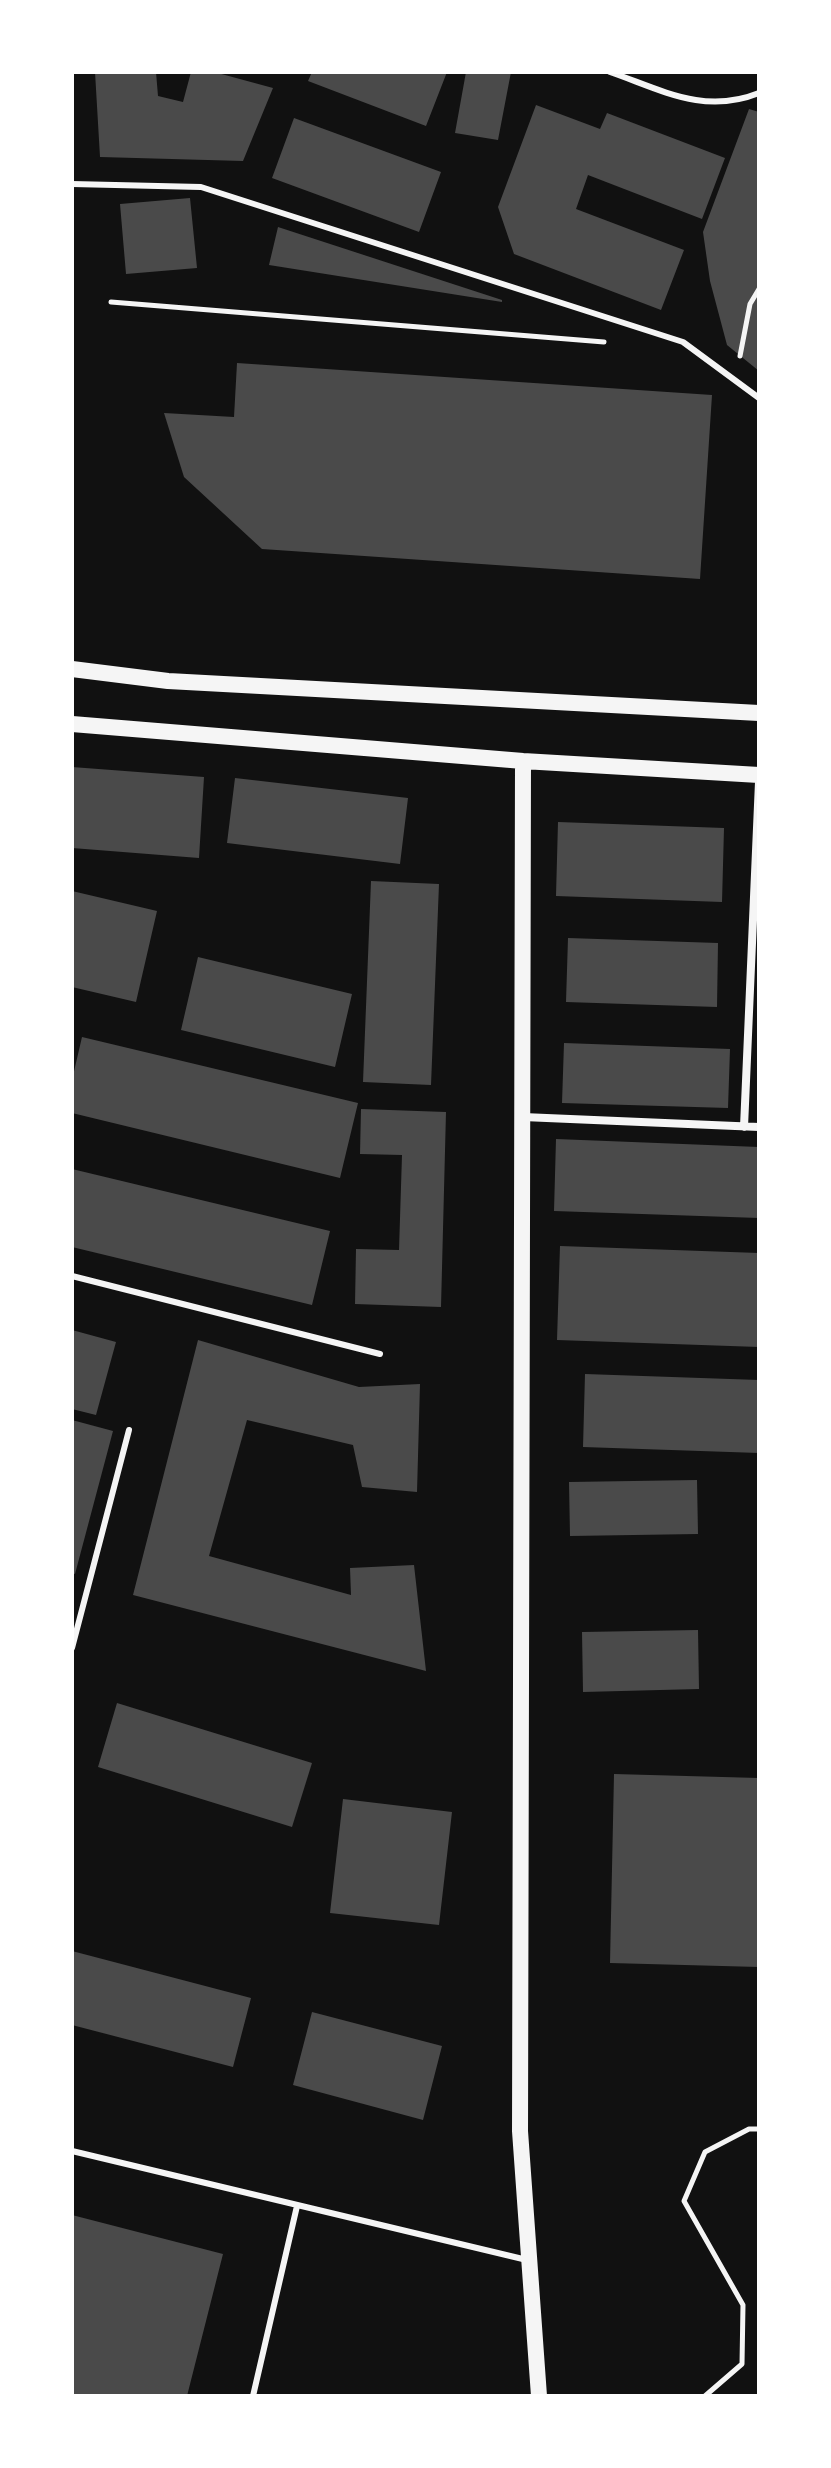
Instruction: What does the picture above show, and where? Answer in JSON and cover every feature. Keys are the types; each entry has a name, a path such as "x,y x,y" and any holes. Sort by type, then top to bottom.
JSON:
{"main road":[{"path":"72,669 168,681 759,713"},
{"path":"72,724 523,761 759,775"},
{"path":"523,761 520,2131 539,2396"}],"street":[{"path":"744,1127 759,782"},
{"path":"522,1117 759,1127"}],"lane":[{"path":"610,72 701,103 734,103 759,93"},
{"path":"72,184 201,187 683,342 759,398"},
{"path":"72,1276 380,1354"},
{"path":"72,1648 129,1430"},
{"path":"72,2151 527,2260"},
{"path":"253,2396 297,2206"}],"path":[{"path":"736,381 750,304 759,289"},
{"path":"111,302 620,343"},
{"path":"705,2396 742,2364 743,2305 684,2201 705,2152 749,2129 759,2129"}],"building":[{"path":"95,72 156,72 158,96 183,102 191,72 214,72 273,88 243,161 100,157"},
{"path":"312,72 447,72 426,126 308,81"},
{"path":"466,72 511,72 498,140 455,133"},
{"path":"536,105 600,129 607,113 725,158 702,219 588,175 576,209 684,250 661,310 514,254 498,207"},
{"path":"749,109 759,112 759,371 727,345 710,281 703,232"},
{"path":"294,118 441,172 419,232 272,178"},
{"path":"190,198 197,268 126,274 120,204"},
{"path":"278,227 502,300 502,302 269,265"},
{"path":"237,363 712,395 700,579 262,549 184,477 164,413 234,417"},
{"path":"72,767 204,777 199,858 72,848"},
{"path":"235,778 408,798 400,864 227,843"},
{"path":"558,822 724,828 722,902 556,896"},
{"path":"371,881 439,884 431,1085 363,1082"},
{"path":"72,891 157,911 136,1002 72,987"},
{"path":"568,938 718,943 717,1007 566,1002"},
{"path":"198,957 352,994 335,1067 181,1030"},
{"path":"82,1037 358,1103 340,1178 72,1113 72,1080"},
{"path":"564,1043 730,1049 728,1108 562,1103"},
{"path":"361,1109 446,1112 441,1307 355,1304 356,1249 399,1250 402,1155 360,1154"},
{"path":"556,1139 759,1147 759,1218 554,1211"},
{"path":"72,1169 330,1231 312,1305 72,1247"},
{"path":"560,1246 759,1253 759,1347 557,1340"},
{"path":"72,1330 116,1342 96,1415 72,1409"},
{"path":"198,1340 359,1387 420,1384 417,1492 362,1487 353,1445 247,1420 209,1556 351,1595 350,1568 414,1565 426,1671 133,1595"},
{"path":"585,1374 759,1380 759,1453 583,1447"},
{"path":"72,1420 113,1431 75,1574 72,1573"},
{"path":"697,1480 698,1534 570,1536 569,1482"},
{"path":"698,1630 699,1689 583,1692 582,1632"},
{"path":"117,1703 312,1763 292,1827 98,1767"},
{"path":"614,1774 759,1778 759,1967 610,1963"},
{"path":"343,1799 452,1812 439,1925 330,1913"},
{"path":"72,1951 251,1998 233,2067 72,2025"},
{"path":"312,2012 442,2046 423,2120 293,2085"},
{"path":"72,2215 223,2254 187,2396 72,2396"}]}
